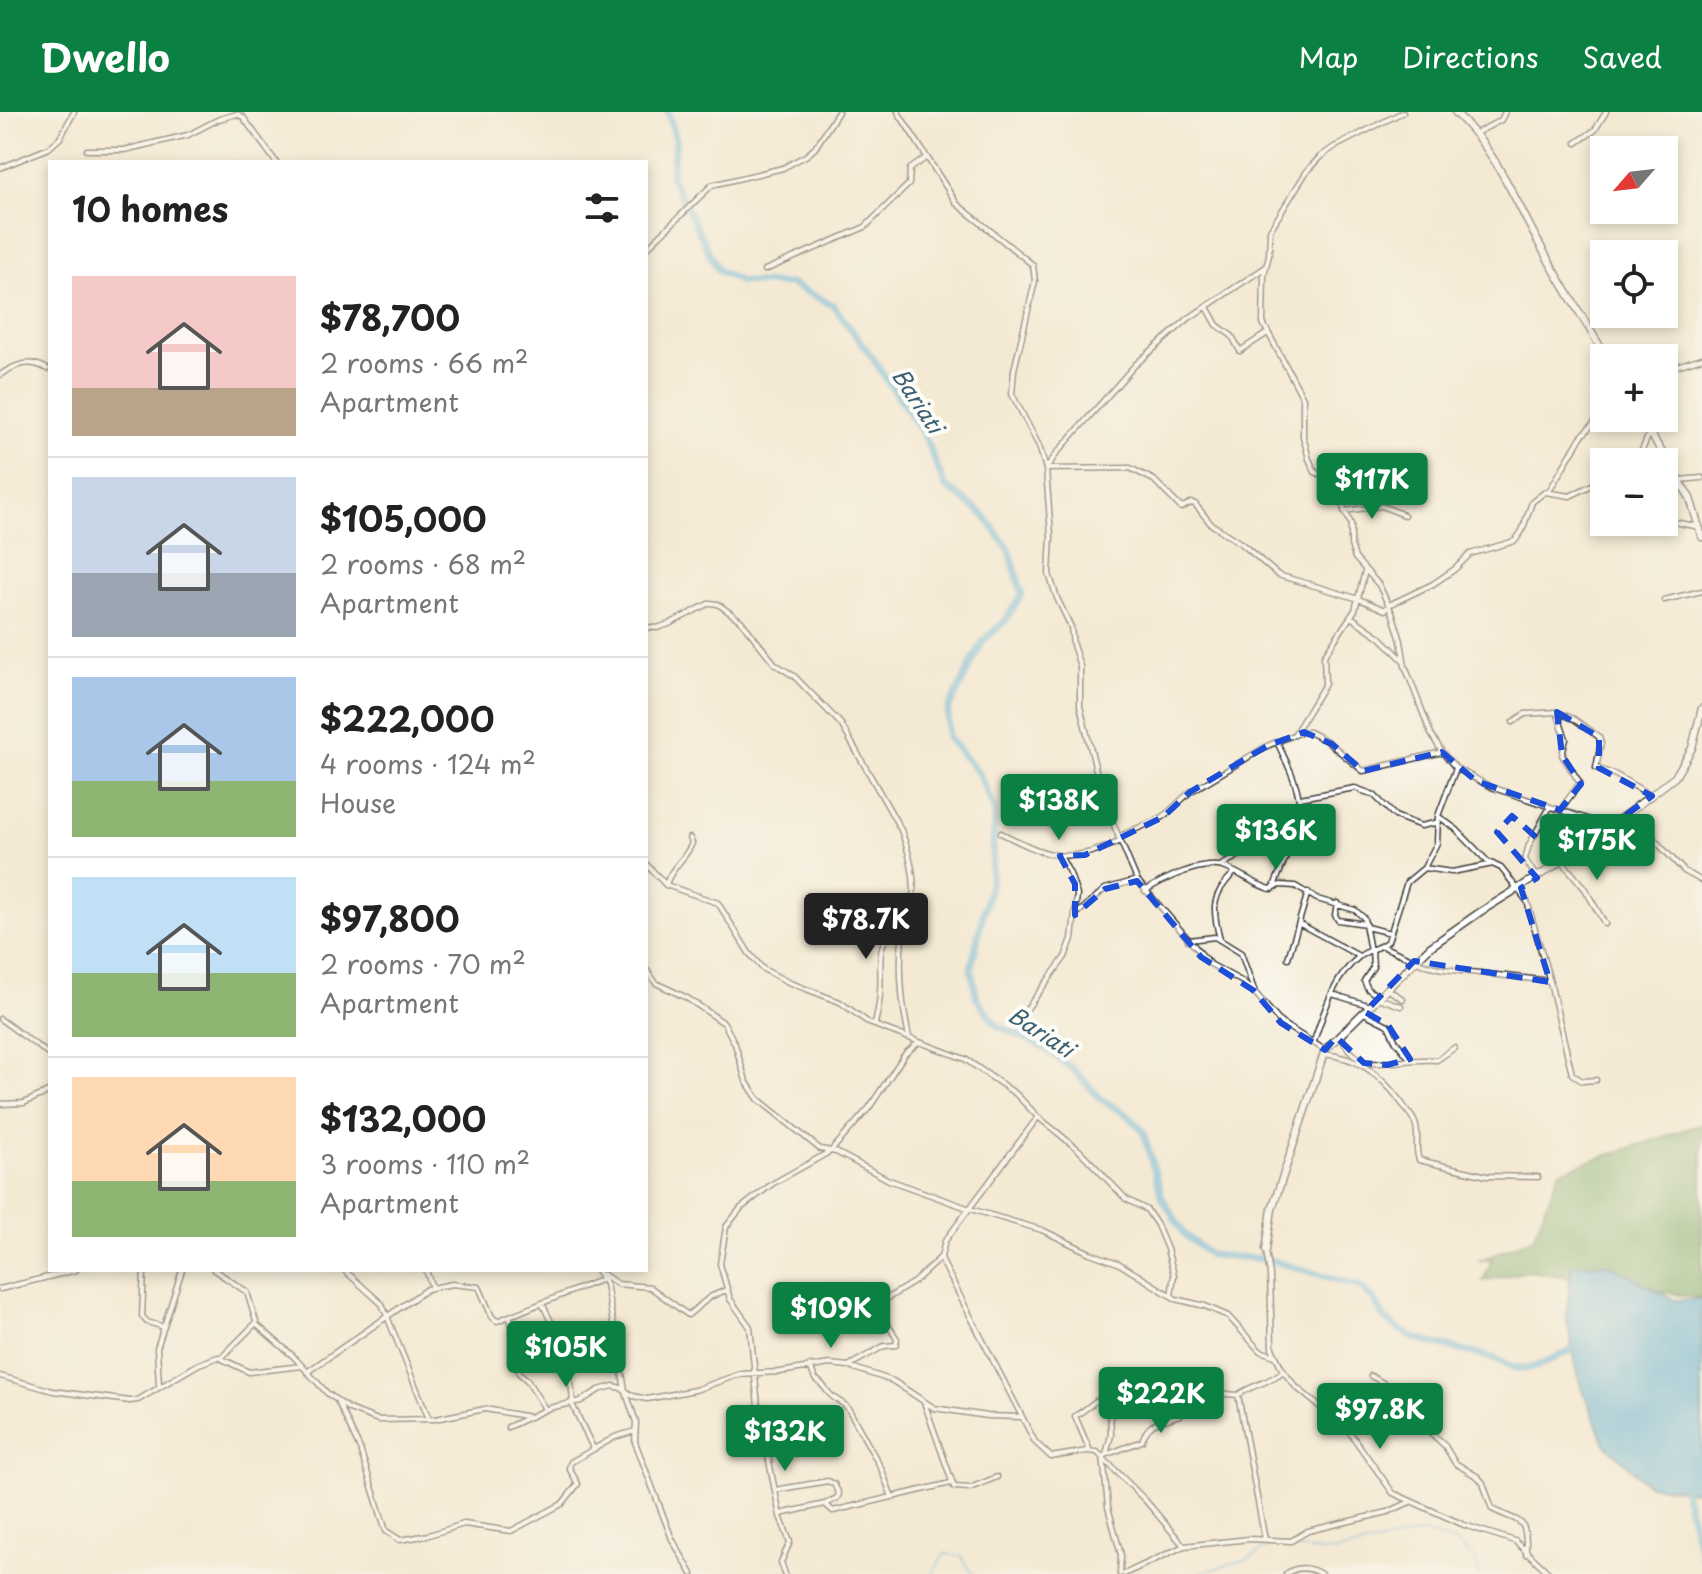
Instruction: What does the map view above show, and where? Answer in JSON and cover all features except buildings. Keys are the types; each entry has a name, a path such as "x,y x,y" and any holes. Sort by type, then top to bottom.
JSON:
{"street":[{"path":"0,168 49,148 60,138 74,112"},
{"path":"648,247 712,185 780,169 807,155 838,112"},
{"path":"898,112 957,204 1033,265 1035,281 1014,370 1012,394 1039,446 1046,469 1051,536 1049,574 1071,627 1080,666 1080,706 1104,802 1137,880 1210,964 1254,992 1281,1023 1324,1052 1361,1063 1372,1070 1413,1119 1416,1126 1415,1150 1419,1160 1487,1176 1538,1177"},
{"path":"1403,112 1334,147 1312,166 1270,230 1263,323 1266,334 1285,361 1303,398 1303,436 1313,469 1331,481 1351,524 1353,552 1358,564 1379,585 1389,605 1401,641 1403,660 1431,734 1456,768 1476,781 1611,827 1651,836 1684,871 1702,881"},
{"path":"1455,112 1497,161 1542,248 1599,344"},
{"path":"1476,133 1501,120 1505,112"},
{"path":"1576,143 1595,130 1606,112"},
{"path":"87,150 124,150 188,135 219,119 237,114 243,117 275,160"},
{"path":"765,270 865,227 909,184 910,169 927,157"},
{"path":"1046,469 1127,373 1207,306 1266,267"},
{"path":"1207,306 1217,325 1232,336 1240,351 1266,334"},
{"path":"1678,366 1702,358"},
{"path":"0,375 30,362 47,369"},
{"path":"1046,469 1130,468 1154,480 1181,508 1195,504 1211,524 1242,544 1278,575 1385,610 1389,605 1433,584 1470,554 1515,541 1522,531 1532,502 1549,491 1590,427"},
{"path":"1643,448 1649,434"},
{"path":"1649,434 1690,498 1702,537"},
{"path":"1679,480 1702,478"},
{"path":"1549,491 1570,496 1590,486"},
{"path":"1344,511 1385,506 1404,515"},
{"path":"1678,522 1700,525"},
{"path":"1294,735 1325,684 1324,656 1351,617 1359,599 1365,571"},
{"path":"1664,600 1702,591"},
{"path":"648,627 669,624 703,604 718,604 741,621 775,664 794,676 841,724 905,841 914,892 904,926 901,953 909,1037"},
{"path":"1351,617 1385,641 1403,660"},
{"path":"1550,1574 1515,1541 1464,1525 1410,1502 1389,1489 1348,1430 1296,1387 1283,1371 1275,1356 1269,1324 1270,1274 1266,1250 1272,1209 1324,1052 1415,960 1461,924 1563,861 1675,777 1694,742 1702,708"},
{"path":"1513,722 1525,714 1557,712 1574,719 1599,737 1597,769 1616,775 1652,796"},
{"path":"1557,712 1566,739 1562,755 1580,783 1560,810"},
{"path":"1001,833 1037,852 1060,856 1085,855 1163,817 1190,792 1277,742 1304,732 1318,736 1363,771 1442,752"},
{"path":"1273,889 1288,852 1297,846 1300,821 1300,798 1277,742"},
{"path":"1313,1042 1342,975 1359,956 1388,941 1407,882 1424,868 1437,843 1438,819 1456,768"},
{"path":"1300,798 1355,788 1374,795 1395,816 1421,826 1438,819"},
{"path":"1537,878 1525,859 1529,845 1551,806"},
{"path":"1145,891 1181,873 1220,866 1242,854 1250,838 1258,837 1283,821 1293,818 1300,821"},
{"path":"1438,819 1456,829 1501,868 1519,889 1529,906 1572,1074 1582,1081 1596,1080"},
{"path":"1541,824 1549,832 1550,847 1585,889 1605,924"},
{"path":"1258,837 1285,860"},
{"path":"666,885 672,870 692,845 690,838"},
{"path":"1026,1010 1065,957 1075,915 1075,884 1060,856"},
{"path":"1424,868 1452,872 1493,864"},
{"path":"648,866 666,885 718,903 749,953 763,969 840,1002 875,1025 965,1059 1016,1094 1038,1117 1079,1150 1126,1199 1147,1210 1167,1249 1174,1275 1171,1296"},
{"path":"1220,866 1264,887 1295,886 1317,899 1358,912 1366,926 1373,967 1364,981 1379,998 1401,1006"},
{"path":"1234,872 1215,899 1216,925 1220,939 1243,956 1254,992"},
{"path":"1075,915 1105,889 1137,880"},
{"path":"1288,958 1308,892"},
{"path":"1337,903 1335,915 1338,920 1391,933"},
{"path":"1300,924 1359,956"},
{"path":"875,1025 880,995 881,948 888,935 904,926"},
{"path":"1188,940 1220,939"},
{"path":"1382,946 1430,966 1550,982"},
{"path":"648,972 656,983 719,1018 731,1034 744,1075 758,1099 820,1149 831,1151 875,1174 970,1209 1042,1230 1118,1263 1183,1302 1219,1311 1237,1322 1260,1351 1275,1356"},
{"path":"1387,989 1403,999"},
{"path":"1332,994 1371,1006"},
{"path":"1364,1013 1388,1025 1410,1059"},
{"path":"0,1019 48,1054"},
{"path":"1340,1036 1361,1063 1387,1065 1410,1059 1437,1060 1454,1048"},
{"path":"785,1574 782,1557 790,1542 780,1514 758,1406 750,1327 734,1308 720,1264 724,1238 730,1221 741,1208 783,1176 831,1151 869,1108 905,1054 919,1042"},
{"path":"0,1104 24,1103 48,1092"},
{"path":"848,1366 884,1346 896,1345 897,1339 879,1311 878,1304 914,1282 941,1257 945,1241 1038,1117"},
{"path":"941,1257 1035,1442 1048,1456 1090,1451 1104,1456 1184,1546"},
{"path":"0,1289 68,1272"},
{"path":"144,1272 142,1316 147,1322 162,1326"},
{"path":"159,1386 157,1348 181,1272"},
{"path":"217,1272 247,1292 256,1323 338,1402 372,1419 429,1419 485,1409 530,1417"},
{"path":"346,1272 379,1300 429,1419"},
{"path":"427,1272 432,1288"},
{"path":"601,1274 617,1284 650,1287 688,1315 710,1297 726,1290"},
{"path":"307,1372 432,1288 452,1284 476,1285 481,1289 493,1319 497,1321 510,1318 601,1274"},
{"path":"601,1274 625,1390 636,1422 636,1446 672,1539 692,1574"},
{"path":"542,1303 556,1329 573,1386 572,1402 593,1448"},
{"path":"510,1318 518,1343 519,1374 527,1380 545,1409"},
{"path":"221,1358 256,1323"},
{"path":"0,1376 45,1389 118,1401 138,1400 209,1359 221,1358 249,1372 302,1366"},
{"path":"508,1427 545,1409 613,1386 647,1399 695,1390 732,1375 810,1366 848,1366 898,1383 924,1404 934,1408 987,1416 1021,1417"},
{"path":"810,1366 815,1379 849,1410 881,1468 892,1497"},
{"path":"1090,1451 1075,1416 1097,1400 1179,1385 1207,1394 1238,1395 1273,1380 1283,1371"},
{"path":"1371,1376 1404,1395 1420,1423 1445,1446 1455,1463 1483,1483 1492,1509 1523,1524 1527,1529 1526,1554"},
{"path":"1104,1456 1142,1441 1145,1432 1154,1423 1188,1411 1207,1394"},
{"path":"1119,1395 1120,1402 1110,1409 1111,1435 1104,1456 1108,1507 1121,1555 1122,1574 1184,1546 1225,1540 1296,1539 1308,1531 1380,1514 1410,1502"},
{"path":"1238,1395 1265,1540"},
{"path":"338,1402 360,1449 386,1531 400,1540 464,1524 507,1531 516,1529 557,1507 570,1495 578,1484 570,1472 570,1464 593,1448 635,1431"},
{"path":"924,1404 954,1487 970,1488 997,1477"},
{"path":"775,1490 830,1481 839,1496 825,1504 780,1514"},
{"path":"825,1504 833,1511 952,1483"},
{"path":"1286,1574 1293,1569 1304,1568 1321,1574"}],"highlighted area":[{"path":"1557,712 1599,737 1599,768 1652,796 1563,861 1512,816 1497,832 1537,878 1521,888 1550,982 1414,961 1365,1012 1388,1025 1410,1059 1387,1065 1364,1063 1336,1037 1325,1050 1281,1023 1253,990 1201,957 1137,881 1105,889 1075,915 1075,884 1060,856 1085,855 1163,817 1190,792 1267,746 1304,732 1332,744 1363,771 1442,752 1476,781 1560,810 1581,784 1562,755"}],"green space":[{"path":"1702,1124 1702,1298 1528,1271 1483,1281 1492,1259 1478,1261 1533,1238 1560,1171"}],"water":[{"path":"1608,1264 1674,1300 1702,1299 1702,1492 1648,1485 1604,1443 1579,1380 1566,1316 1572,1265"}],"waterway":[{"name":"Bariati","path":"668,112 676,139 671,177 718,270 741,282 790,284 833,305 925,437 945,486 984,515 1010,551 1022,594 1005,621 983,641 948,710 948,738 979,774 995,811 991,880 971,968 977,999 998,1026 1038,1044 1073,1069 1101,1099 1130,1117 1143,1131 1162,1197 1184,1234 1210,1255 1266,1259 1359,1286 1373,1299 1385,1319 1412,1338 1496,1359 1515,1368 1533,1368 1580,1346"},
{"path":"1684,1490 1702,1559"},
{"path":"1195,1574 1248,1559 1269,1546 1332,1552 1423,1533 1455,1542 1475,1559 1480,1574"},
{"path":"932,1574 944,1554 961,1556 973,1574"}]}
